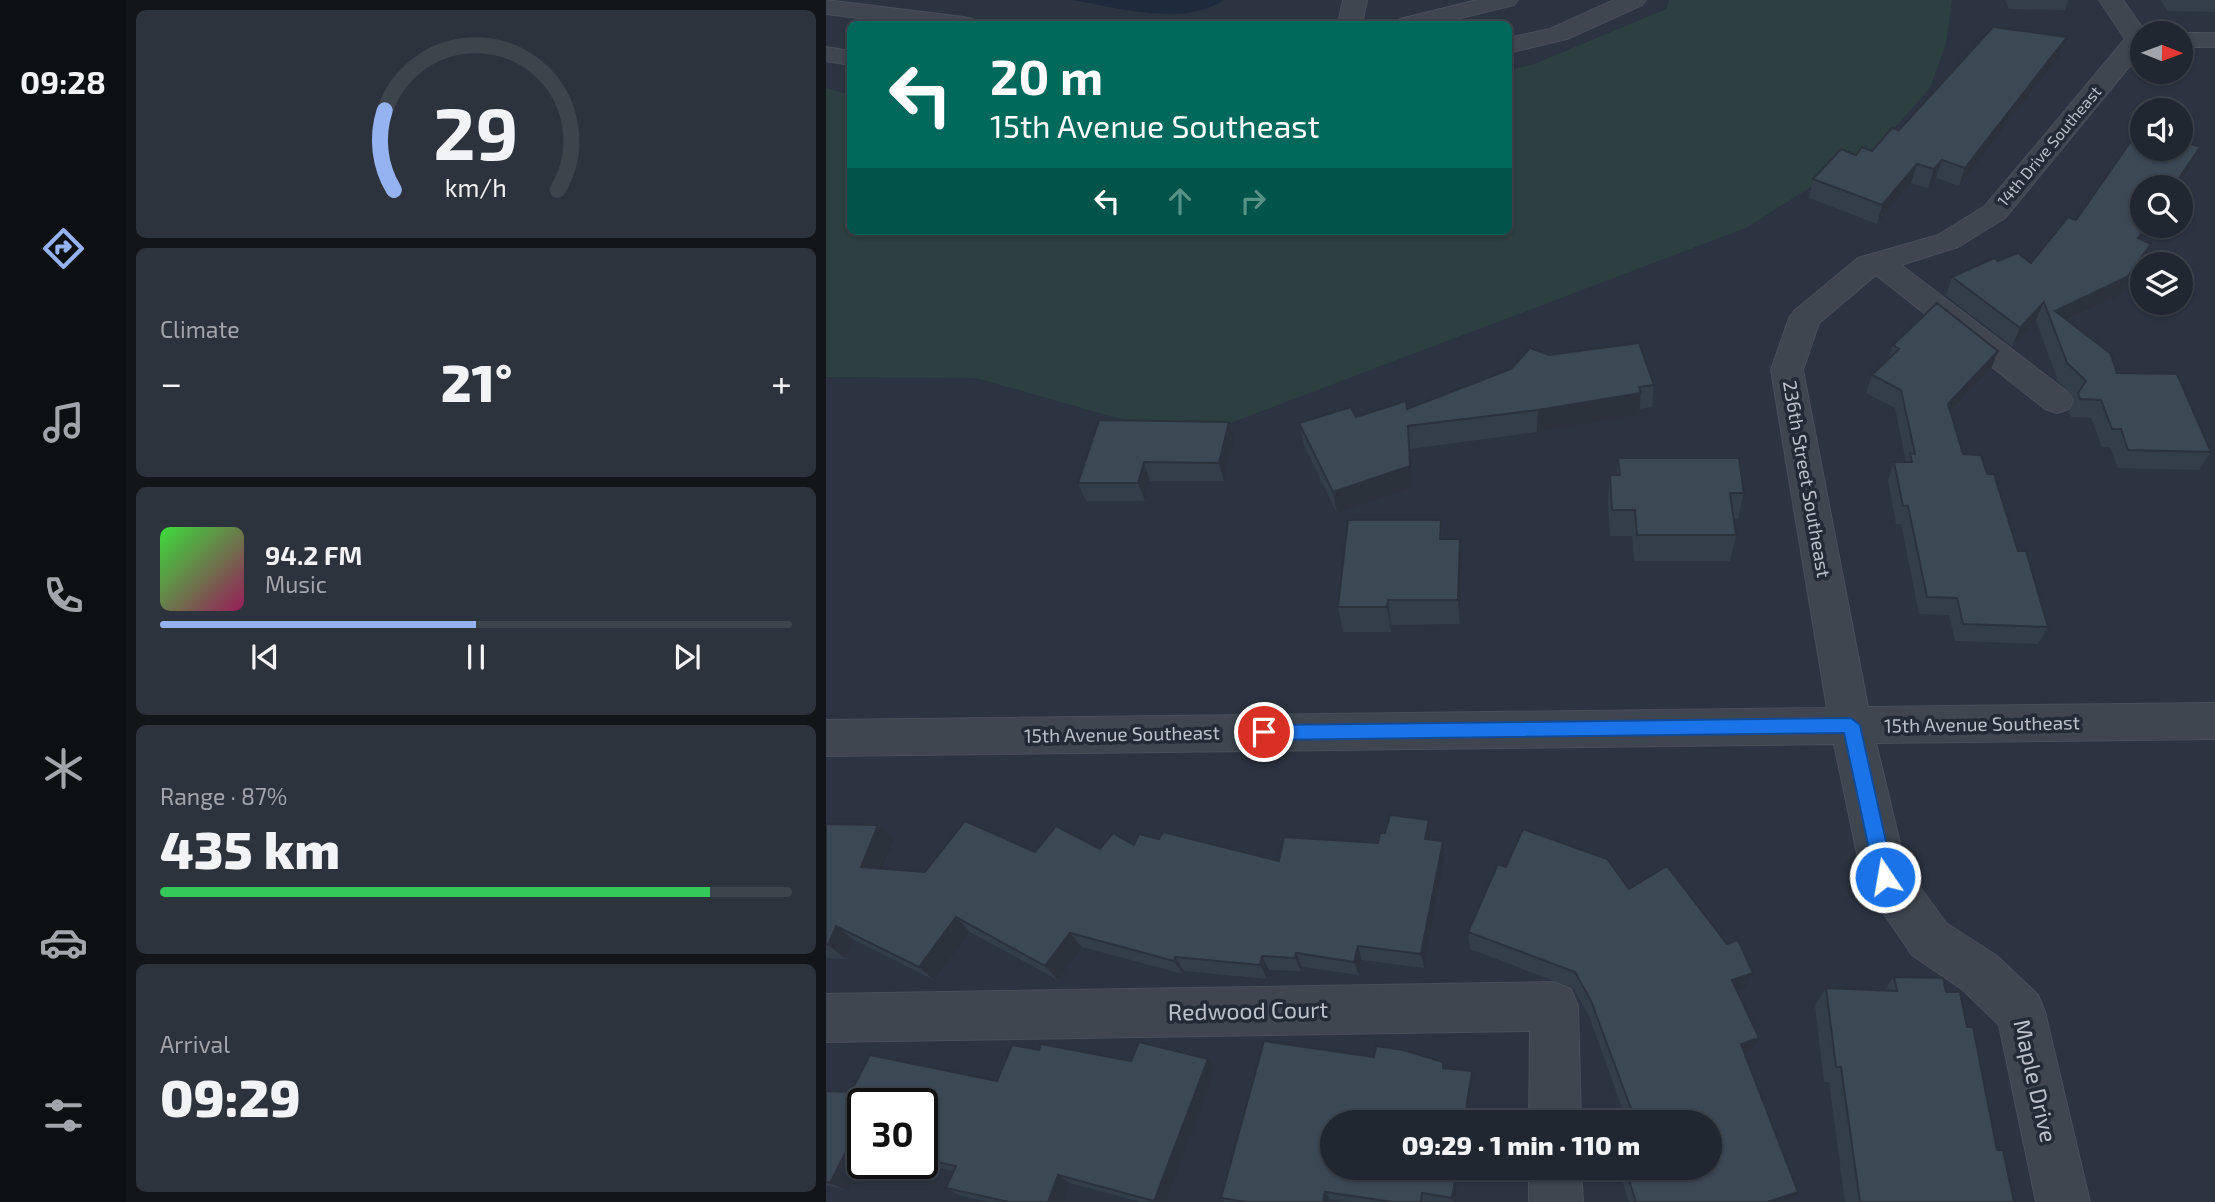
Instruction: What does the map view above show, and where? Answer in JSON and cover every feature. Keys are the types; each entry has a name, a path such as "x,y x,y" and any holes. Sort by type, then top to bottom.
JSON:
{"street":[{"path":"1351,21 1355,0"},
{"path":"1421,21 1506,0"},
{"path":"1512,45 1558,34 1634,0"},
{"path":"2111,0 2130,26"},
{"path":"826,7 939,21"},
{"path":"2193,40 2215,40"},
{"name":"14th Drive Southeast","path":"1874,264 1948,241 1995,212 2130,52"},
{"path":"826,54 847,58"},
{"path":"1874,264 2057,401"},
{"name":"236th Street Southeast","path":"1851,725 1787,370 1805,318 1874,264"},
{"name":"15th Avenue Southeast","path":"826,738 2215,721"},
{"name":"Maple Drive","path":"1851,725 1885,877 1929,939 1980,973 2021,1012 2063,1202"},
{"name":"Redwood Court","path":"826,1018 1554,1006 1555,1110"},
{"path":"1555,1180 1556,1202"}],"shaded area":[{"path":"1669,0 1952,0 1946,44 1930,88 1883,141 1746,228 1217,428 1117,418 976,378 826,377 826,88 847,94 847,235 1512,235 1512,69 1534,64 1666,9"}],"water":[{"path":"1071,0 1224,0 1189,13 1169,14"}],"building":[{"path":"1993,27 2067,37 1965,168 1942,160 1934,169 1917,164 1882,205 1813,179 1841,149 1856,155 1862,147 1872,151 1892,128 1899,130"},
{"path":"2130,143 2130,161 2191,161 2181,175 2130,175 2130,238 2138,238 2151,244 2145,252 2130,252 2130,273 2127,277 2055,311 2110,353 2117,373 2177,374 2211,452 2128,450 2121,429 2112,429 2101,400 2080,399 2078,393 2086,381 2067,363 2044,302 2020,328 1952,277 1994,258 1998,261 2018,253 2031,263 2068,217 2076,220"},
{"path":"2193,145 2200,147 2193,157"},
{"path":"1937,303 1998,351 1948,404 1963,454 1981,455 1987,474 1994,474 2018,551 2026,551 2048,627 1963,624 1957,598 1927,597 1908,506 1903,506 1894,462 1912,462 1910,453 1915,454 1901,390 1872,375 1899,349 1893,345"},
{"path":"1639,343 1654,385 1639,387 1641,393 1538,410 1408,426 1410,466 1333,492 1299,423 1351,407 1356,417 1406,401 1407,409 1511,369 1530,348 1549,355"},
{"path":"1099,420 1229,422 1219,463 1144,462 1138,483 1078,483"},
{"path":"1618,458 1739,458 1744,493 1730,493 1736,535 1637,535 1635,510 1612,510 1610,475 1620,475"},
{"path":"1348,520 1441,520 1440,539 1460,539 1458,600 1388,600 1387,607 1338,607"},
{"path":"1390,815 1429,820 1425,839 1443,841 1421,954 1358,946 1354,962 1296,953 1295,958 1262,956 1260,965 1175,957 1174,961 1070,933 1045,966 956,917 919,967 836,926 826,945 826,824 878,825 861,867 925,872 965,821 1035,852 1056,826 1100,849 1113,833 1134,845 1139,834 1159,839 1163,832 1279,861 1284,837 1378,843 1380,833 1385,833"},
{"path":"1523,829 1607,859 1629,889 1667,866 1727,944 1738,940 1753,973 1732,980 1759,1038 1741,1044 1798,1192 1767,1202 1636,1202 1629,1180 1722,1180 1722,1110 1632,1110 1591,1001 1575,972 1468,932 1498,864 1506,867"},
{"path":"1894,977 1943,978 1946,992 1960,992 1967,1027 1973,1027 1997,1150 2003,1150 2014,1202 1860,1202 1841,1067 1836,1067 1826,988 1897,991"},
{"path":"1264,1041 1374,1057 1376,1046 1403,1050 1443,1062 1443,1068 1472,1071 1466,1110 1320,1110 1320,1180 1455,1180 1452,1198 1422,1193 1421,1202 1393,1202 1325,1192 1323,1202 1246,1202 1221,1198"},
{"path":"1139,1042 1208,1059 1154,1201 1058,1175 1048,1202 1009,1202 946,1188 956,1166 938,1162 938,1088 853,1088 870,1055 997,1081 1012,1045 1039,1050 1041,1044 1131,1061"},
{"path":"826,1091 847,1092 847,1150 830,1183 826,1182"}],"route":[{"path":"1264,732 1851,725 1885,877"}]}
